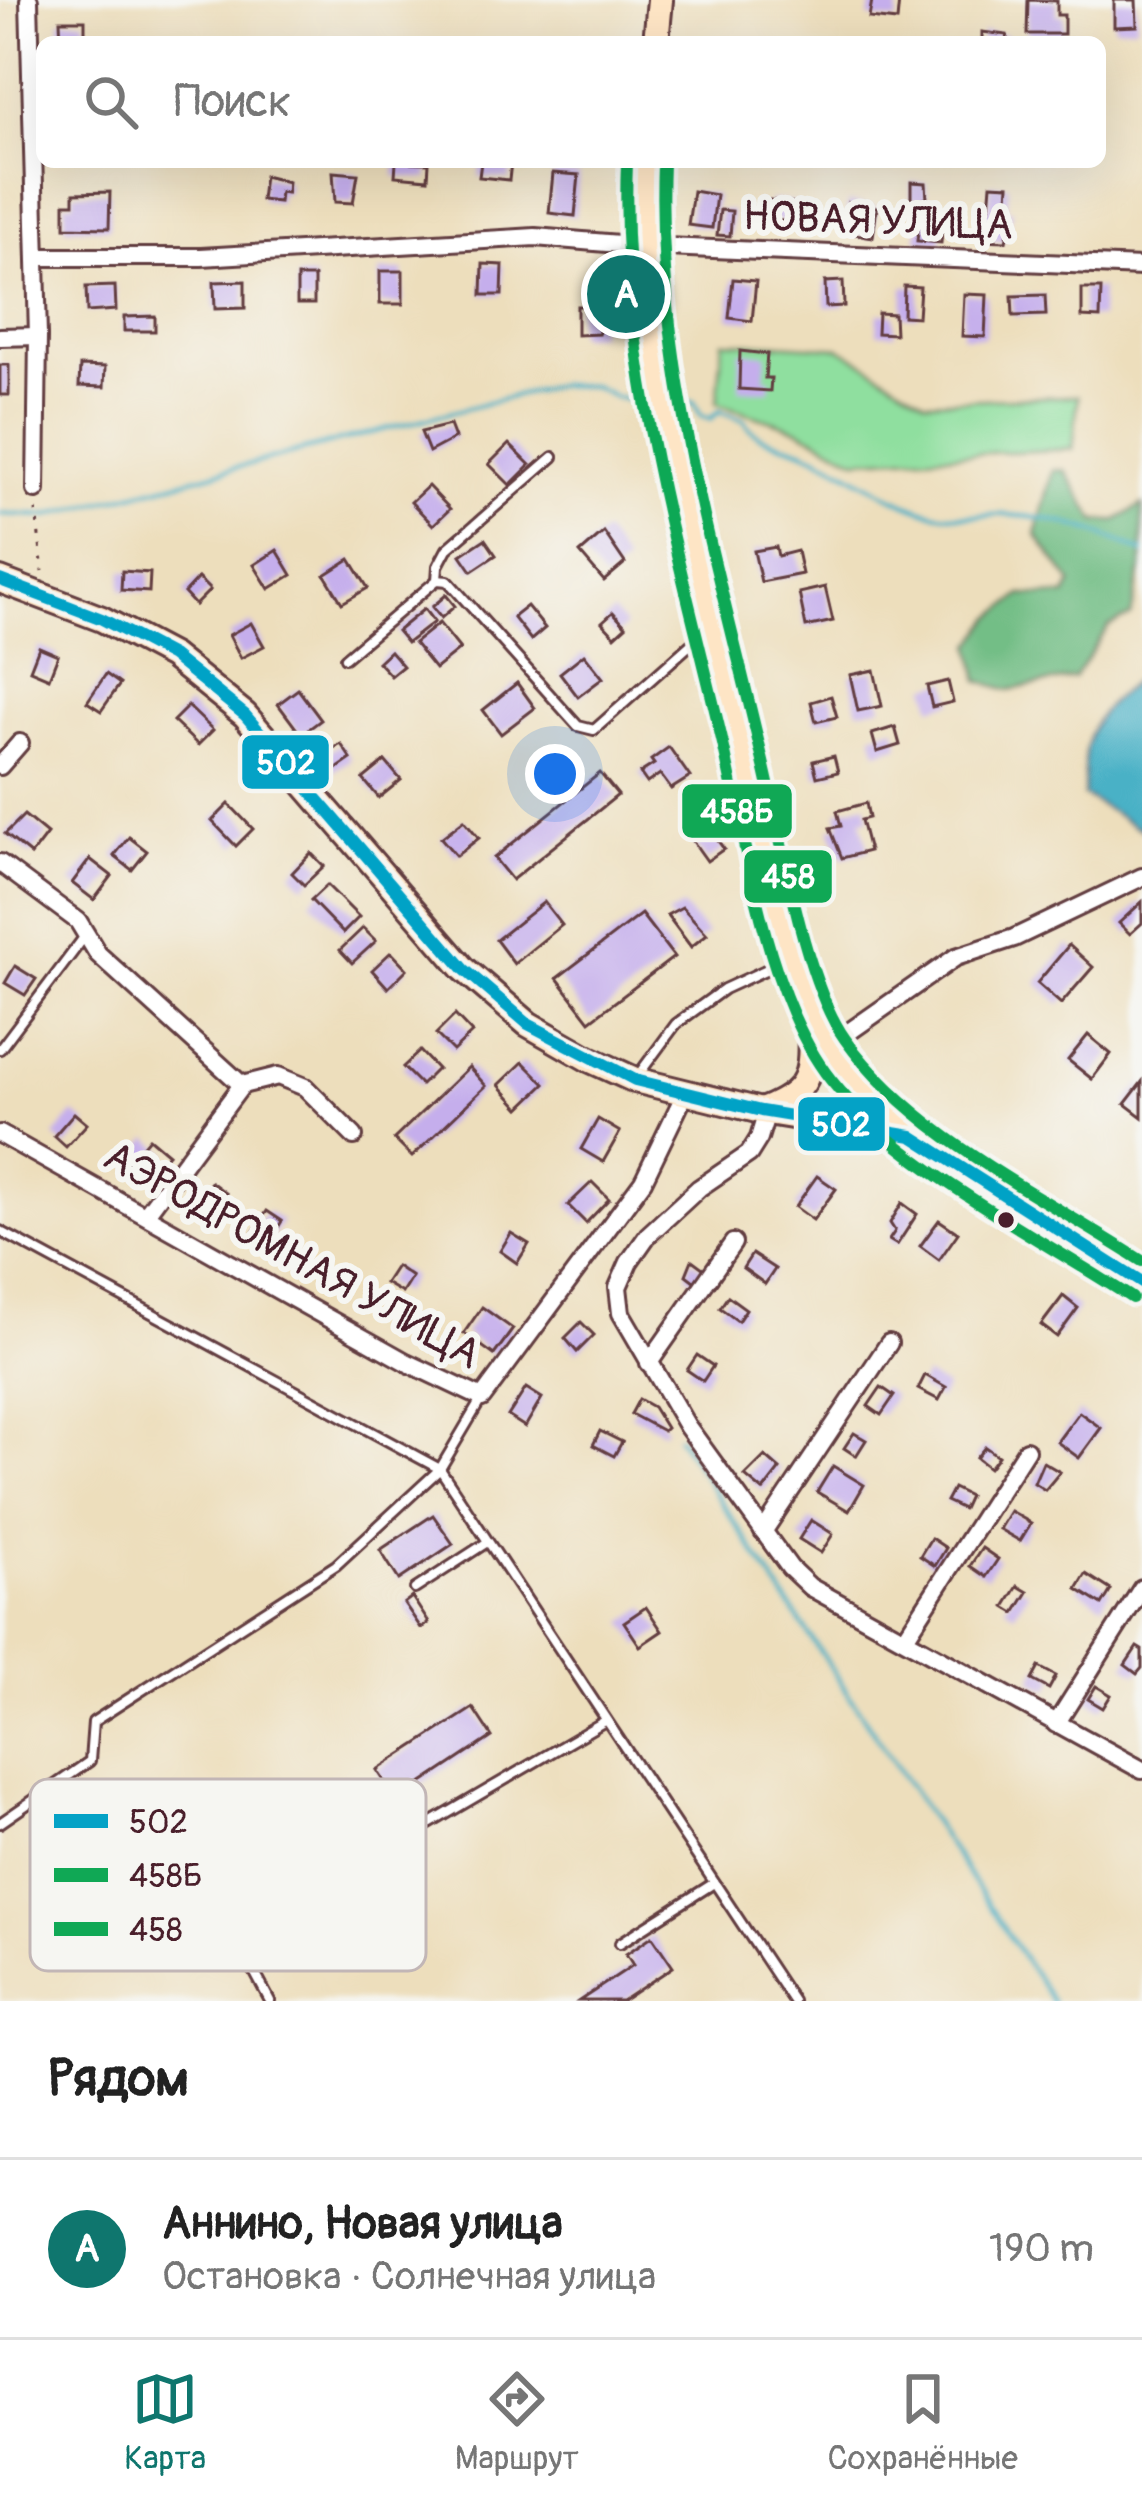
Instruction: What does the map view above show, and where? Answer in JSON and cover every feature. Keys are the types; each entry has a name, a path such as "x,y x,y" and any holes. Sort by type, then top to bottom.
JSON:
{"main road":[{"path":"657,36 660,0"},
{"path":"644,168 649,324 716,637 810,1016 812,1067 789,1100 764,1112"},
{"path":"0,580 103,619 172,656 245,715 464,969 528,1024 635,1080 764,1112 912,1136"},
{"path":"810,1016 826,1048 853,1082 912,1136 1142,1283"}],"street":[{"path":"29,0 38,336 36,490"},
{"name":"НОВАЯ УЛИЦА","path":"36,256 200,257 536,237 643,246 1142,267"},
{"path":"0,337 38,336"},
{"path":"0,766 20,743"},
{"path":"0,863 78,921 98,954 242,1085"},
{"path":"826,1048 956,957 1014,938 1142,877"},
{"path":"146,1214 242,1085 278,1076 304,1087 354,1136"},
{"name":"АЭРОДРОМНАЯ УЛИЦА","path":"0,1134 406,1362 482,1398 643,1181 686,1094"},
{"path":"764,1112 759,1138 749,1154 699,1188 648,1235 618,1287 621,1313 687,1426 790,1568 810,1587 1142,1770"},
{"path":"650,1363 733,1243"},
{"path":"763,1532 889,1343"},
{"path":"905,1638 1026,1450"},
{"path":"1056,1724 1142,1588"}],"lane":[{"path":"437,580 447,549 553,457"},
{"path":"345,658 437,580 448,581 578,726 593,730 691,644 716,637"},
{"path":"0,1049 86,936"},
{"path":"635,1080 676,1024 724,989 776,965"},
{"path":"0,1231 440,1468 486,1544 793,2001"},
{"path":"64,1779 90,1761 92,1722 336,1565 440,1468 482,1398"},
{"path":"415,1589 486,1544"},
{"path":"426,1825 605,1721"},
{"path":"0,1823 30,1802"},
{"path":"620,1943 714,1882"},
{"path":"254,1971 270,2001"}],"path":[{"path":"36,512 47,597"}],"green space":[{"path":"723,341 840,348 926,401 1078,396 1073,449 856,459 797,429 717,403"},
{"path":"1053,470 1065,470 1096,521 1115,521 1142,505 1142,564 1131,616 1109,626 1074,678 1009,690 979,681 972,645 993,617 1022,595 1066,596 1072,583 1036,535"}],"water":[{"path":"1142,675 1142,830 1084,796 1085,755 1093,726 1111,702"}],"building":[{"path":"872,0 899,0 897,21 869,18"},
{"path":"1028,0 1057,1 1057,15 1064,15 1064,34 1027,34"},
{"path":"1114,0 1136,0 1137,26 1114,27"},
{"path":"60,20 85,20 85,36 61,36"},
{"path":"396,168 429,168 428,179 395,176"},
{"path":"480,168 510,168 509,180 479,177"},
{"path":"333,172 358,174 353,203 335,202"},
{"path":"553,173 579,175 575,216 549,213"},
{"path":"264,176 288,182 287,193 280,192 279,202 261,200"},
{"path":"911,182 926,183 927,199 911,199"},
{"path":"991,184 1009,185 1007,210 1013,210 1006,241 979,240 981,209 989,209"},
{"path":"693,191 716,195 712,228 688,225"},
{"path":"110,192 109,228 65,227 65,203 74,203 74,193"},
{"path":"770,200 798,203 796,223 768,219"},
{"path":"848,202 877,207 873,237 843,232"},
{"path":"720,210 732,211 730,236 717,235"},
{"path":"919,219 943,221 941,243 917,241"},
{"path":"483,264 503,265 502,295 482,295"},
{"path":"380,271 403,271 403,304 380,304"},
{"path":"297,277 314,277 314,304 297,304"},
{"path":"733,279 756,281 752,321 729,318"},
{"path":"245,281 245,308 215,309 214,282"},
{"path":"843,281 844,306 826,307 825,282"},
{"path":"115,286 116,310 87,312 86,287"},
{"path":"904,286 920,287 918,317 903,316"},
{"path":"1082,289 1101,289 1100,318 1082,317"},
{"path":"964,294 987,295 985,337 962,336"},
{"path":"1045,295 1046,315 1013,316 1012,296"},
{"path":"577,306 598,306 599,334 577,335"},
{"path":"878,313 894,314 895,334 877,333"},
{"path":"155,316 155,331 124,331 124,317"},
{"path":"740,351 767,354 765,378 771,378 770,391 739,389"},
{"path":"0,365 9,365 9,395 0,395"},
{"path":"80,366 105,367 104,387 79,386"},
{"path":"450,425 455,438 429,452 421,432"},
{"path":"509,444 530,465 510,485 489,464"},
{"path":"428,486 450,509 433,525 411,502"},
{"path":"604,532 625,563 604,581 580,553"},
{"path":"485,539 496,555 472,571 461,555"},
{"path":"776,547 778,556 797,551 802,574 761,582 754,551"},
{"path":"277,550 292,575 269,589 254,565"},
{"path":"350,559 368,588 342,603 325,575"},
{"path":"122,571 150,573 149,592 121,590"},
{"path":"198,578 210,590 195,605 184,593"},
{"path":"825,587 833,621 806,627 799,593"},
{"path":"446,595 455,606 441,618 432,607"},
{"path":"527,606 545,628 531,640 513,617"},
{"path":"424,609 434,622 407,643 397,631"},
{"path":"613,612 626,626 615,636 602,622"},
{"path":"251,623 264,646 241,658 229,635"},
{"path":"439,623 460,649 435,669 414,643"},
{"path":"39,647 58,655 49,678 30,670"},
{"path":"390,651 403,666 391,676 378,662"},
{"path":"584,654 603,678 578,697 560,673"},
{"path":"874,670 882,706 858,711 850,675"},
{"path":"106,674 120,684 101,711 87,702"},
{"path":"948,681 953,702 932,707 927,686"},
{"path":"517,683 535,708 501,734 483,710"},
{"path":"298,689 321,720 301,735 278,704"},
{"path":"831,696 837,717 816,722 811,702"},
{"path":"188,706 213,730 198,745 173,721"},
{"path":"895,727 900,745 877,752 872,734"},
{"path":"341,744 351,759 328,775 317,759 322,756 319,752"},
{"path":"669,747 690,777 671,789 660,774 647,783 640,773"},
{"path":"834,756 838,772 817,777 813,761"},
{"path":"385,761 401,780 379,798 363,779"},
{"path":"600,773 618,795 512,880 494,858"},
{"path":"866,803 869,818 861,820 869,851 842,858 830,828 841,826 837,811"},
{"path":"229,804 253,829 236,846 212,821"},
{"path":"24,815 47,834 31,855 5,834"},
{"path":"701,818 724,849 707,861 685,830"},
{"path":"464,820 479,838 456,856 441,838"},
{"path":"129,837 147,851 132,870 114,856"},
{"path":"311,853 324,866 304,885 292,873"},
{"path":"90,859 112,876 94,900 72,883"},
{"path":"327,885 359,917 343,933 311,900"},
{"path":"544,902 562,925 514,964 496,940"},
{"path":"1142,902 1142,923 1130,934 1119,923"},
{"path":"682,907 707,934 691,947 667,915"},
{"path":"641,914 674,957 590,1021 557,978"},
{"path":"363,928 376,941 352,963 340,950"},
{"path":"1069,945 1093,967 1061,1004 1037,983"},
{"path":"391,952 407,969 388,988 372,970"},
{"path":"15,966 36,979 25,995 5,983"},
{"path":"455,1015 472,1033 453,1051 436,1034"},
{"path":"1088,1035 1111,1054 1092,1079 1068,1060"},
{"path":"420,1051 437,1069 421,1085 403,1067"},
{"path":"523,1062 545,1084 520,1108 499,1085"},
{"path":"469,1067 486,1086 412,1157 394,1139"},
{"path":"1142,1082 1142,1117 1125,1104"},
{"path":"74,1113 87,1124 66,1147 54,1136"},
{"path":"598,1119 620,1132 603,1162 581,1149"},
{"path":"149,1138 168,1154 146,1179 128,1163"},
{"path":"817,1176 836,1189 813,1220 795,1207"},
{"path":"211,1182 226,1193 211,1214 196,1203"},
{"path":"592,1182 609,1199 586,1223 568,1205"},
{"path":"902,1203 917,1214 897,1245 889,1240 895,1231 890,1223"},
{"path":"267,1211 282,1221 268,1244 252,1234"},
{"path":"939,1220 958,1233 939,1260 920,1246"},
{"path":"511,1233 529,1244 517,1263 500,1251"},
{"path":"752,1254 775,1269 765,1284 743,1268"},
{"path":"692,1260 707,1271 698,1284 686,1275"},
{"path":"396,1266 412,1277 402,1293 385,1283"},
{"path":"728,1296 746,1309 738,1321 720,1308"},
{"path":"1063,1296 1078,1308 1057,1337 1041,1325"},
{"path":"482,1307 513,1329 494,1355 464,1333"},
{"path":"581,1322 594,1335 577,1352 565,1338"},
{"path":"697,1355 713,1366 703,1381 687,1370"},
{"path":"925,1375 946,1387 939,1400 918,1389"},
{"path":"881,1387 894,1396 881,1415 868,1406"},
{"path":"526,1388 542,1398 525,1427 508,1416"},
{"path":"639,1399 653,1407 666,1428 663,1431 631,1414"},
{"path":"1079,1412 1101,1428 1079,1458 1057,1442"},
{"path":"600,1431 622,1442 614,1456 593,1445"},
{"path":"854,1433 866,1440 856,1456 844,1448"},
{"path":"985,1447 998,1456 989,1468 976,1458"},
{"path":"765,1456 780,1469 763,1491 745,1476"},
{"path":"1043,1462 1060,1472 1045,1490 1034,1483"},
{"path":"833,1466 864,1485 849,1511 817,1492"},
{"path":"953,1488 969,1496 963,1509 946,1501"},
{"path":"1010,1511 1031,1523 1020,1541 999,1529"},
{"path":"433,1515 453,1544 399,1580 380,1550"},
{"path":"811,1520 833,1534 821,1553 799,1539"},
{"path":"931,1538 946,1548 935,1566 920,1556"},
{"path":"982,1548 998,1559 986,1577 970,1566"},
{"path":"1086,1574 1111,1590 1102,1605 1077,1589"},
{"path":"1018,1586 1028,1592 1015,1613 1005,1607"},
{"path":"412,1597 429,1623 421,1628 404,1603"},
{"path":"646,1607 662,1631 640,1646 624,1622"},
{"path":"1137,1647 1142,1650 1142,1668 1137,1674 1125,1665"},
{"path":"1039,1667 1056,1676 1049,1689 1032,1680"},
{"path":"1096,1686 1111,1695 1103,1708 1088,1699"},
{"path":"473,1708 492,1737 426,1781 383,1779 377,1770"},
{"path":"652,1936 673,1967 622,2001 579,2001 633,1965 626,1954"}],"waterway":[{"path":"0,514 47,516 558,385 593,386 615,397 647,402"},
{"path":"678,402 694,402 701,416 710,419 720,411 744,420 761,437 816,456 917,508 962,516 1008,515 1061,522 1142,552"},
{"path":"678,1437 1052,2001"}],"transit line":[{"name":"458Б","path":"627,168 632,310 655,456 750,874 790,1008 831,1080 894,1143 972,1199 1132,1298"},
{"name":"458","path":"663,168 669,317 694,469 796,910 830,1014 874,1074 943,1135 1142,1261"},
{"name":"502","path":"0,580 102,619 172,656 245,715 464,969 528,1024 635,1080 761,1111 912,1136 1142,1283"}],"place":[{"name":"Аннино, Новая улица","path":"626,294"}]}
